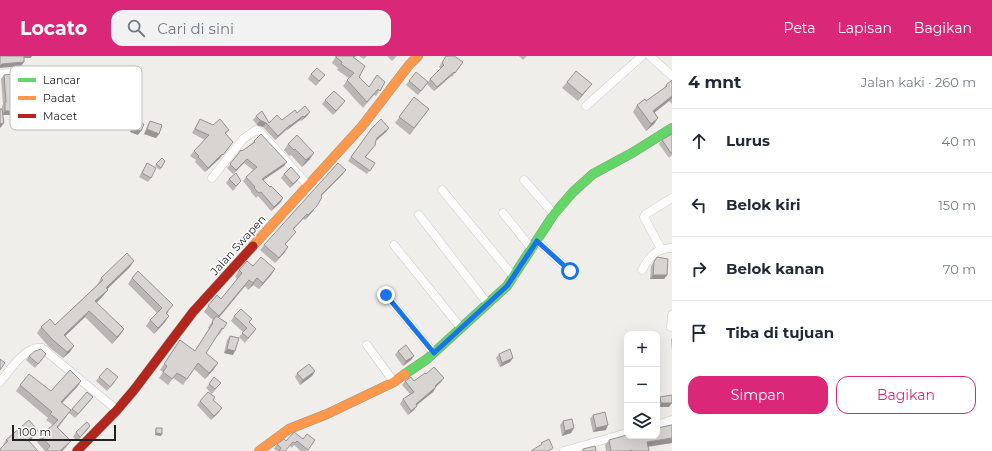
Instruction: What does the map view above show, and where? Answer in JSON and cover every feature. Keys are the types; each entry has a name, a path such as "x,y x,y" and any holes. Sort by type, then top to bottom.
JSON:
{"street":[{"name":"Jalan Swapen","path":"77,451 117,410 193,312 363,125 409,65 418,56"},
{"path":"586,106 642,56"},
{"path":"650,56 672,76"},
{"path":"0,74 10,73"},
{"path":"259,451 289,429 327,414 394,382 412,371 434,353 507,286 554,214 573,192 593,174 632,153 672,128"},
{"path":"212,178 243,139 256,130 259,131 308,185"},
{"path":"524,180 554,214"},
{"path":"442,190 514,277"},
{"path":"661,250 644,217 646,214 672,198"},
{"path":"503,213 532,249"},
{"path":"419,215 488,304"},
{"path":"537,241 570,271"},
{"path":"394,245 461,328"},
{"path":"642,270 649,257 654,253 672,248"},
{"path":"386,295 434,353"},
{"path":"671,327 672,315"},
{"path":"367,345 394,382"},
{"path":"0,382 30,350 37,347 42,348 117,410"},
{"path":"660,424 672,420"},
{"path":"564,451 624,434"}],"building":[{"path":"0,56 24,56 24,62 2,64 0,66"},
{"path":"336,56 355,56 353,57 365,66 359,77 369,87 377,75 385,82 380,91 378,89 367,102 347,80 354,73 341,64 342,62"},
{"path":"446,56 454,56 463,62 455,73 454,72 437,87 430,79 444,65 442,63"},
{"path":"317,68 325,75 319,81 311,74"},
{"path":"576,71 592,84 582,95 567,82"},
{"path":"416,72 428,82 421,91 409,81"},
{"path":"10,74 10,111 5,111 6,102 4,75"},
{"path":"672,80 672,96 653,111 658,118 651,124 637,105 645,99 646,101 667,86 666,85"},
{"path":"334,91 345,101 336,111 325,100"},
{"path":"414,97 429,109 414,128 399,117"},
{"path":"305,106 310,112 290,125 278,136 266,123 256,116 262,111 269,123 277,115 282,120 295,110 297,113"},
{"path":"0,109 2,109 4,123 0,124"},
{"path":"200,119 213,125 220,119 229,130 225,133 233,142 223,155 222,154 208,168 194,151 209,135 195,129"},
{"path":"381,119 389,128 377,138 376,144 365,157 375,163 370,171 351,157 372,128"},
{"path":"150,121 162,125 159,134 147,129"},
{"path":"261,134 287,162 262,179 283,198 274,207 261,192 259,193 254,188 255,187 246,177 257,167 247,159 236,170 230,164 241,150 242,151 255,142 254,141"},
{"path":"672,134 672,153 671,153 662,140"},
{"path":"297,135 314,153 306,160 288,144"},
{"path":"162,158 165,161 161,168 156,164"},
{"path":"147,163 156,168 151,178 142,173"},
{"path":"338,163 346,170 321,195 322,197 317,206 293,229 296,232 285,244 288,247 279,258 264,245"},
{"path":"291,167 300,177 293,184 284,174"},
{"path":"236,173 241,181 236,186 229,179"},
{"path":"127,253 134,261 106,288 108,290 95,301 124,329 117,337 89,311 64,335 74,346 67,352 41,327 50,319 55,325 103,280 101,278"},
{"path":"261,257 275,269 263,283 257,278 253,283 249,280 219,316 208,306 217,295 221,299 242,273 239,270 247,261 253,266"},
{"path":"657,257 668,259 667,275 653,275 654,262"},
{"path":"138,271 173,305 166,313 169,316 158,328 150,320 162,308 132,278"},
{"path":"241,309 252,319 249,322 256,329 248,338 242,333 247,328 234,316"},
{"path":"216,316 227,323 223,329 222,328 206,353 218,363 209,373 198,363 187,379 177,373 172,379 163,372 167,366 164,364 180,340 195,351"},
{"path":"230,336 239,338 235,351 227,349"},
{"path":"406,345 414,356 406,361 398,351"},
{"path":"41,349 46,354 38,364 29,356 35,351"},
{"path":"510,349 513,358 502,363 499,354"},
{"path":"0,359 5,363 0,370"},
{"path":"309,364 315,371 303,380 297,373"},
{"path":"434,367 444,378 416,404 417,406 411,411 403,399 414,392 405,381 411,377 414,381"},
{"path":"107,368 118,377 110,387 99,377"},
{"path":"70,370 81,381 61,402 71,410 57,427 71,441 60,451 46,451 50,446 41,436 58,420 50,414 52,412 20,385 29,374 51,391"},
{"path":"214,377 221,383 215,389 209,384"},
{"path":"87,392 93,397 78,414 72,409"},
{"path":"208,392 215,397 213,400 222,408 214,416 200,401"},
{"path":"672,395 672,403 661,403 660,397"},
{"path":"605,412 608,425 596,428 593,415"},
{"path":"572,419 574,428 565,431 563,421"},
{"path":"29,420 38,431 28,440 38,451 0,451 0,449 8,441 6,440"},
{"path":"87,422 90,426 80,437 76,432"},
{"path":"672,425 672,438 647,442 649,451 611,451 609,440 624,436 624,439 660,439 660,427"},
{"path":"156,428 162,428 162,434 156,433"},
{"path":"294,432 303,439 307,434 315,440 308,450 297,441 295,443 293,442 285,451 279,451 281,448 277,444 284,439 286,441"},
{"path":"549,439 553,448 548,451 531,451 542,444 541,443"},
{"path":"595,446 596,451 583,451 583,449"}],"traffic: fast":[{"path":"405,374 427,359 507,286 554,214 573,192 593,174 632,153 672,128"}],"traffic: slow":[{"path":"253,246 363,125 409,65 418,56"},
{"path":"259,451 289,429 327,414 394,382 405,374"}],"traffic: jam":[{"path":"77,451 117,410 193,312 253,246"}],"route":[{"path":"386,295 434,353 507,286 537,241 570,271"}]}
